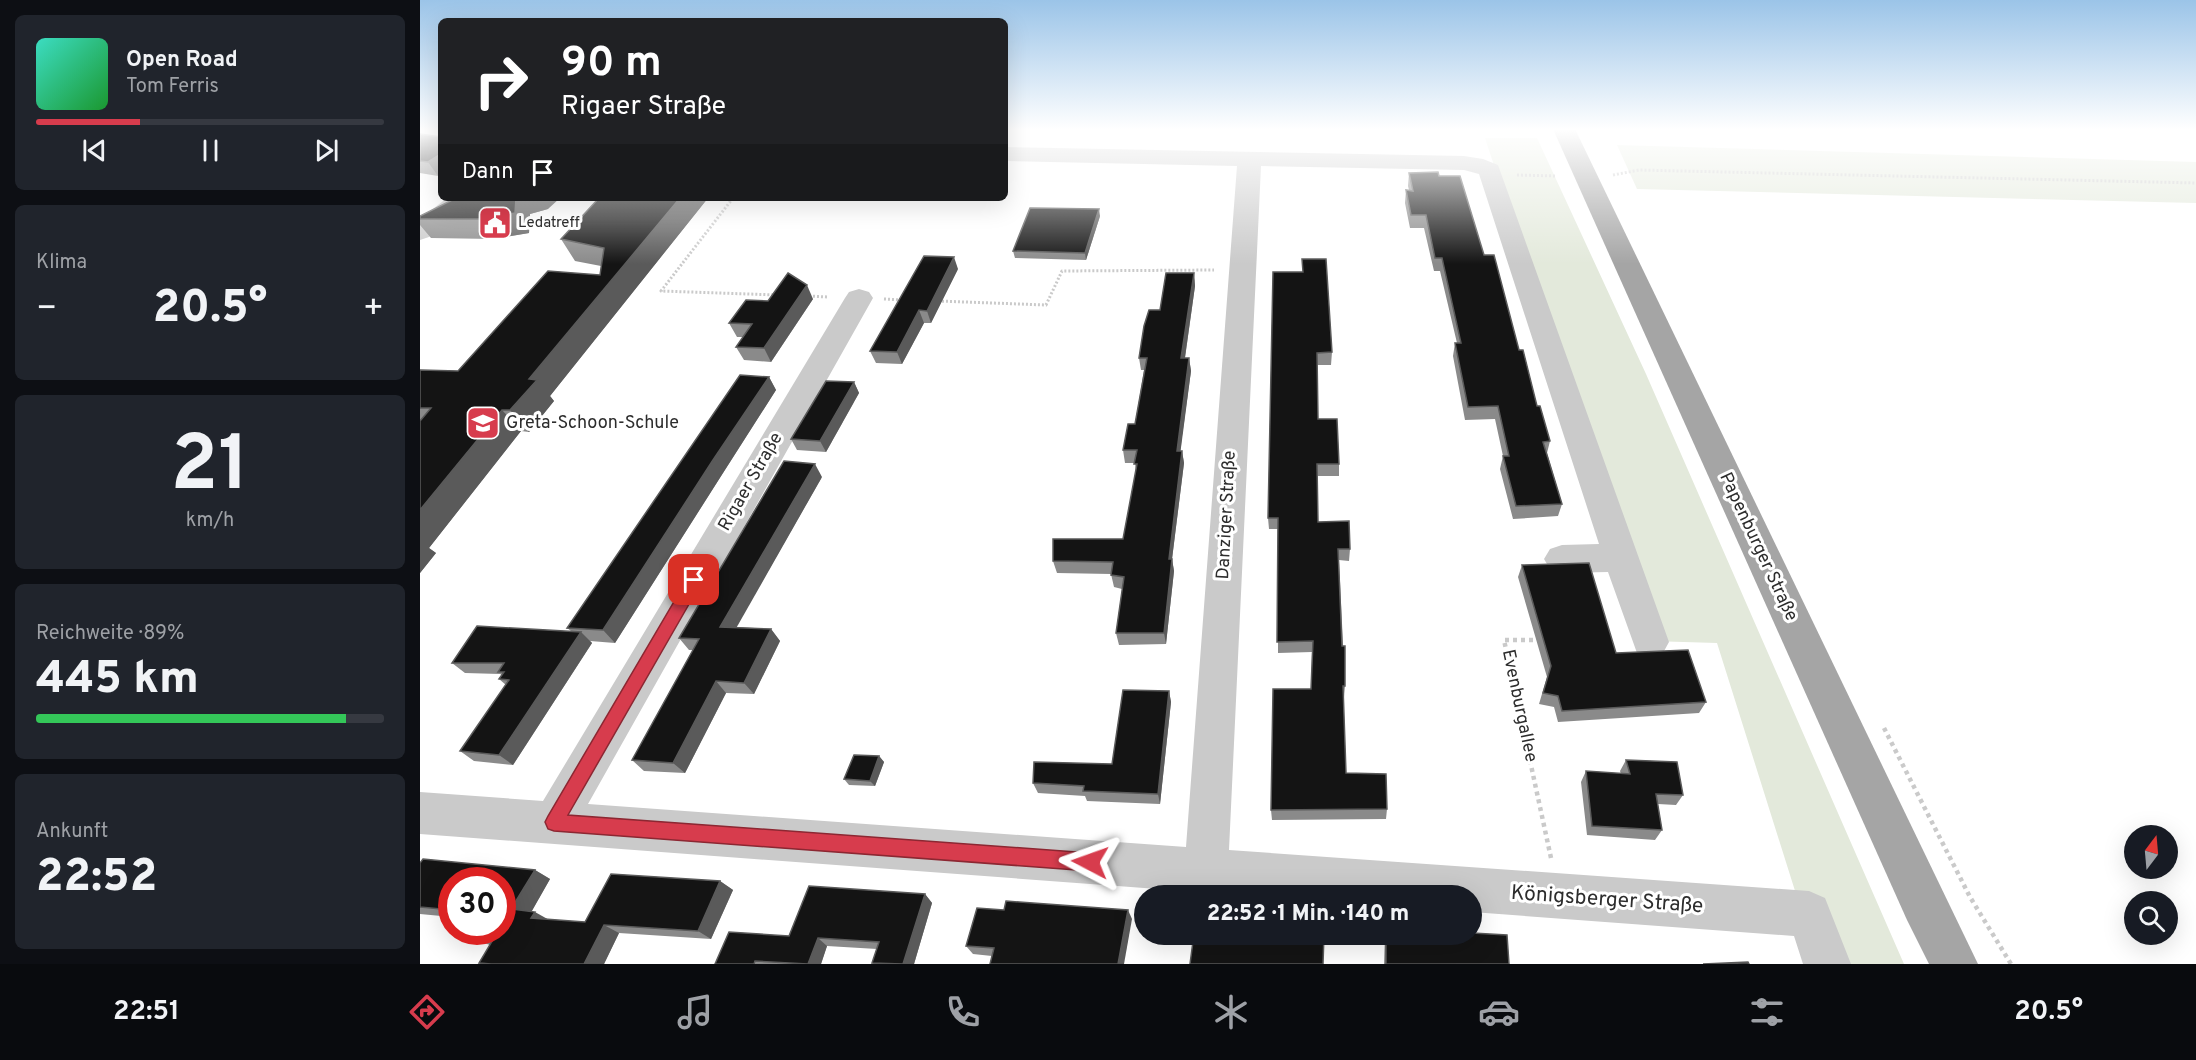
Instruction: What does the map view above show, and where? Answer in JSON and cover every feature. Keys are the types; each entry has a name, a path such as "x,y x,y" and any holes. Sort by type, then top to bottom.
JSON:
{"main road":[{"name":"Papenburger Straße","path":"1585,174 1923,904 1954,964"}],"street":[{"name":"Danziger Straße","path":"1206,870 1241,270 1249,174"},
{"path":"1494,175 1650,642"},
{"path":"420,232 458,201"},
{"name":"Rigaer Straße","path":"554,822 859,298"},
{"path":"1562,559 1622,558"},
{"name":"Königsberger Straße","path":"420,813 1809,914 1827,964"}],"path":[{"path":"1614,175 1619,174"},
{"path":"1810,174 2196,183"},
{"path":"1494,175 1559,176"},
{"path":"731,201 661,291 777,295"},
{"path":"929,301 1046,305 1062,271 1241,270"},
{"path":"801,296 905,300"},
{"name":"Evenburgallee","path":"1549,640 1504,640 1559,896"}],"shaded area":[{"path":"1497,174 1554,174 1646,374 1904,964 1818,964 1717,643 1650,641"},
{"path":"1630,174 2196,174 2196,203 1637,189"}],"building":[{"path":"1409,174 1460,176 1484,255 1494,255 1519,350 1523,350 1537,406 1540,406 1550,441 1543,442 1562,504 1516,506 1503,456 1509,456 1498,406 1468,407 1455,343 1461,343 1442,258 1435,258 1426,215 1411,215 1406,190 1413,191"},
{"path":"450,201 516,201 515,213 479,219 420,219 420,216"},
{"path":"596,201 677,201 529,379 537,380 510,410 502,410 420,510 420,421 431,408 420,408 420,370 458,371 548,271 600,275 604,248 561,239"},
{"path":"1030,208 1099,209 1085,253 1013,251"},
{"path":"924,256 954,257 927,311 919,310 897,352 870,351"},
{"path":"1302,259 1326,259 1332,352 1317,353 1318,419 1337,419 1339,464 1317,464 1318,522 1349,521 1350,549 1338,549 1342,646 1345,646 1345,686 1343,686 1346,773 1386,774 1387,809 1271,810 1273,689 1311,689 1313,641 1277,642 1278,518 1268,518 1273,272 1303,272"},
{"path":"788,273 807,285 764,348 736,347 752,324 729,323 746,300 768,301"},
{"path":"1166,273 1194,273 1181,358 1189,358 1177,451 1182,451 1169,559 1172,559 1164,633 1116,633 1124,577 1111,575 1113,562 1053,561 1053,539 1123,539 1137,464 1134,464 1137,450 1123,450 1128,424 1135,424 1147,358 1139,358 1144,326 1149,310 1160,310"},
{"path":"740,375 769,377 603,630 567,628"},
{"path":"826,381 854,382 820,441 791,439"},
{"path":"784,461 815,464 720,627 771,629 744,683 716,681 673,763 632,760 699,639 679,638"},
{"path":"1589,563 1616,653 1688,650 1706,702 1562,711 1558,696 1543,693 1551,666 1522,565"},
{"path":"477,626 581,632 499,755 460,751 509,680 499,679 504,672 498,672 504,663 452,663"},
{"path":"1123,690 1169,691 1158,794 1083,791 1084,786 1033,783 1034,762 1112,764"},
{"path":"854,755 879,756 870,781 844,779"},
{"path":"1626,760 1677,762 1683,795 1656,794 1662,830 1592,826 1586,771 1630,774"},
{"path":"423,859 504,867 438,867 438,909 420,907 420,863"},
{"path":"516,868 535,870 516,901"},
{"path":"611,874 720,881 698,931 604,925 584,964 479,963 490,945 516,945 516,910 535,912 531,918 585,922"},
{"path":"809,886 925,894 903,964 872,963 879,942 818,938 808,964 755,961 754,964 715,964 729,932 789,936"},
{"path":"1006,901 1128,910 1118,964 990,964 994,948 966,946 977,908 1004,910"},
{"path":"1482,934 1507,935 1509,964 1386,964 1386,945 1482,945"},
{"path":"1193,945 1324,945 1323,964 1190,964"},
{"path":"1748,962 1749,964 1703,964"}],"place":[{"name":"Ledatreff","path":"495,223"},
{"name":"Greta-Schoon-Schule","path":"483,423"}],"route":[{"path":"694,580 554,822 1090,862"}]}
